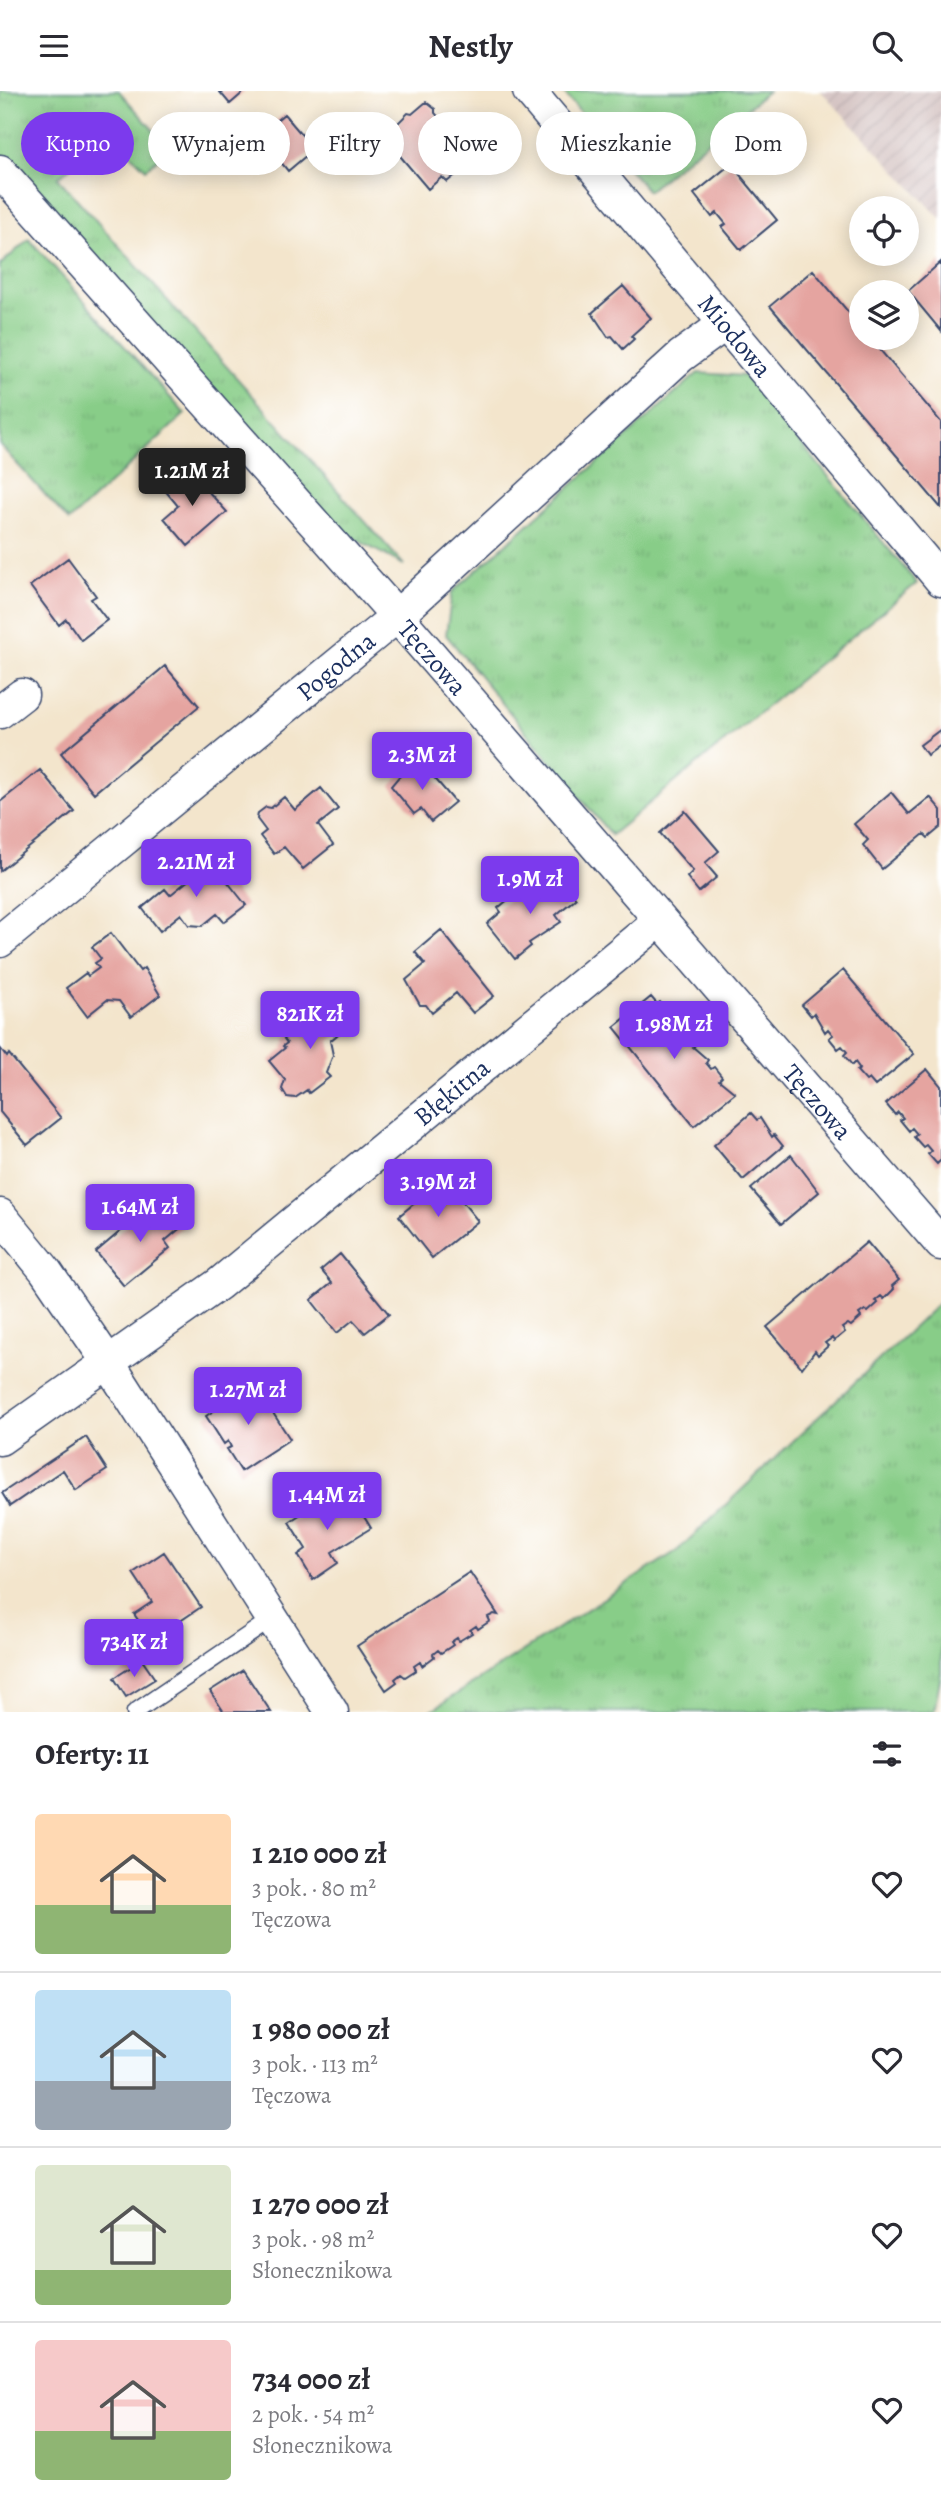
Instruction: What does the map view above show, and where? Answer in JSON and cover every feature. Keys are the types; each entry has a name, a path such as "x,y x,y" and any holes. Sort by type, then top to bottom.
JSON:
{"street":[{"name":"Miodowa","path":"530,91 941,580"},
{"name":"Tęczowa","path":"0,171 397,616 941,1244"},
{"name":"Pogodna","path":"0,941 397,616 681,356 724,324"},
{"name":"Błękitna","path":"0,1439 219,1284 660,920"},
{"path":"0,1215 45,1270 108,1362 332,1712"}],"lane":[{"path":"135,1712 272,1619"}],"shaded area":[{"path":"821,91 941,91 941,219"}],"green space":[{"path":"0,91 119,91 148,124 148,167 146,169 134,158 134,112 21,112 21,175 61,175 58,178 404,565 338,530 0,159"},
{"path":"562,91 768,91 743,112 710,112 710,139 696,151 696,112 580,112"},
{"path":"634,175 667,175 648,191"},
{"path":"29,239 185,414 69,521 0,445 0,265"},
{"path":"698,373 745,376 917,583 611,835 446,635 452,592"},
{"path":"941,1301 941,1674 934,1712 429,1712 678,1550"}],"building":[{"path":"219,91 245,91 230,104"},
{"path":"426,102 435,109 435,112 418,112 418,175 455,175 447,182 442,177 428,189 404,161 404,117 408,113 412,114"},
{"path":"290,121 304,137 304,157 290,169"},
{"path":"717,175 740,175 777,220 741,250 722,227 726,224 717,213 712,217 694,194"},
{"path":"941,262 941,331 919,304 919,281"},
{"path":"813,270 849,313 849,350 880,350 941,422 941,508 770,306"},
{"path":"623,286 651,318 631,336 634,339 623,349 612,336 608,337 592,313"},
{"path":"187,468 227,512 188,546 164,518 178,506 164,489"},
{"path":"68,558 96,596 91,599 107,620 81,640 66,619 59,625 30,586"},
{"path":"165,666 199,706 94,793 61,753"},
{"path":"941,729 941,745 927,755 920,745"},
{"path":"420,761 455,802 431,822 421,809 414,814 391,786 406,768 410,769"},
{"path":"40,770 74,811 0,871 0,802"},
{"path":"321,788 338,809 318,825 333,845 303,869 284,847 274,854 260,836 266,831 257,819 258,813 266,807 271,808 284,797 295,810"},
{"path":"891,792 909,814 930,797 941,810 941,827 928,838 924,834 882,869 863,845 868,840 854,824"},
{"path":"685,811 719,851 705,863 717,877 699,892 687,877 693,871 660,833"},
{"path":"207,856 246,905 224,922 217,914 202,926 189,925 181,914 160,931 142,908 165,889 170,895 195,875 191,869"},
{"path":"559,877 576,898 556,915 561,922 529,943 531,946 515,959 487,924 501,912 498,908 515,894 518,897 533,885 539,892"},
{"path":"441,930 494,996 473,1013 456,993 432,1013 426,1005 420,1005 406,980 425,964 415,952"},
{"path":"111,933 140,971 144,968 160,995 131,1017 119,1001 107,1000 87,1016 66,988 86,973 88,976 99,968 95,963 101,959 92,947"},
{"path":"843,970 914,1054 875,1086 857,1071 860,1069 855,1062 852,1065 844,1055 847,1052 842,1046 838,1049 829,1038 833,1035 828,1029 825,1032 814,1013 811,1016 802,1005"},
{"path":"651,997 669,1012 666,1015 671,1021 674,1018 682,1028 679,1031 684,1036 687,1034 695,1045 693,1047 708,1060 706,1063 711,1069 714,1067 722,1077 719,1080 735,1093 694,1126 614,1027"},
{"path":"337,1000 354,1021 330,1041 333,1055 326,1073 330,1077 309,1093 307,1090 295,1098 287,1097 282,1089 285,1080 269,1061 285,1048 283,1046 287,1043 284,1039 309,1017 312,1021"},
{"path":"0,1048 7,1057 9,1054 61,1118 27,1145 0,1112"},
{"path":"927,1069 941,1086 941,1160 937,1164 928,1154 931,1151 926,1145 923,1147 914,1137 917,1134 912,1128 909,1131 900,1120 903,1118 898,1112 895,1115 886,1104"},
{"path":"751,1113 757,1120 760,1118 772,1137 774,1135 783,1146 743,1180 714,1145"},
{"path":"791,1155 819,1192 781,1224 751,1189"},
{"path":"444,1179 478,1221 432,1258 399,1216"},
{"path":"167,1204 184,1225 165,1241 170,1248 124,1286 96,1252 141,1214 147,1221"},
{"path":"867,1242 899,1280 884,1299 881,1296 868,1312 865,1310 859,1314 861,1317 851,1326 848,1324 842,1328 845,1332 834,1341 832,1338 825,1343 828,1346 818,1355 815,1351 802,1368 767,1327"},
{"path":"340,1254 389,1314 365,1333 353,1320 337,1333 311,1300 332,1283 321,1270"},
{"path":"254,1384 290,1439 241,1471 227,1449 231,1447 228,1441 224,1444 206,1416"},
{"path":"86,1437 107,1470 76,1490 63,1470 10,1506 2,1493"},
{"path":"331,1494 338,1504 351,1496 371,1528 332,1552 338,1563 313,1580 298,1555 306,1549 289,1522 301,1514 299,1511"},
{"path":"164,1552 201,1607 152,1640 134,1614 152,1602 133,1573"},
{"path":"470,1572 498,1615 488,1617 490,1621 478,1629 476,1626 470,1630 472,1633 459,1641 457,1638 451,1642 453,1645 441,1653 438,1650 433,1654 434,1657 422,1666 420,1662 414,1666 416,1670 405,1677 401,1674 395,1679 397,1682 386,1690 357,1646"},
{"path":"142,1660 155,1679 126,1697 114,1678"},
{"path":"243,1670 271,1712 224,1712 210,1691"}]}
